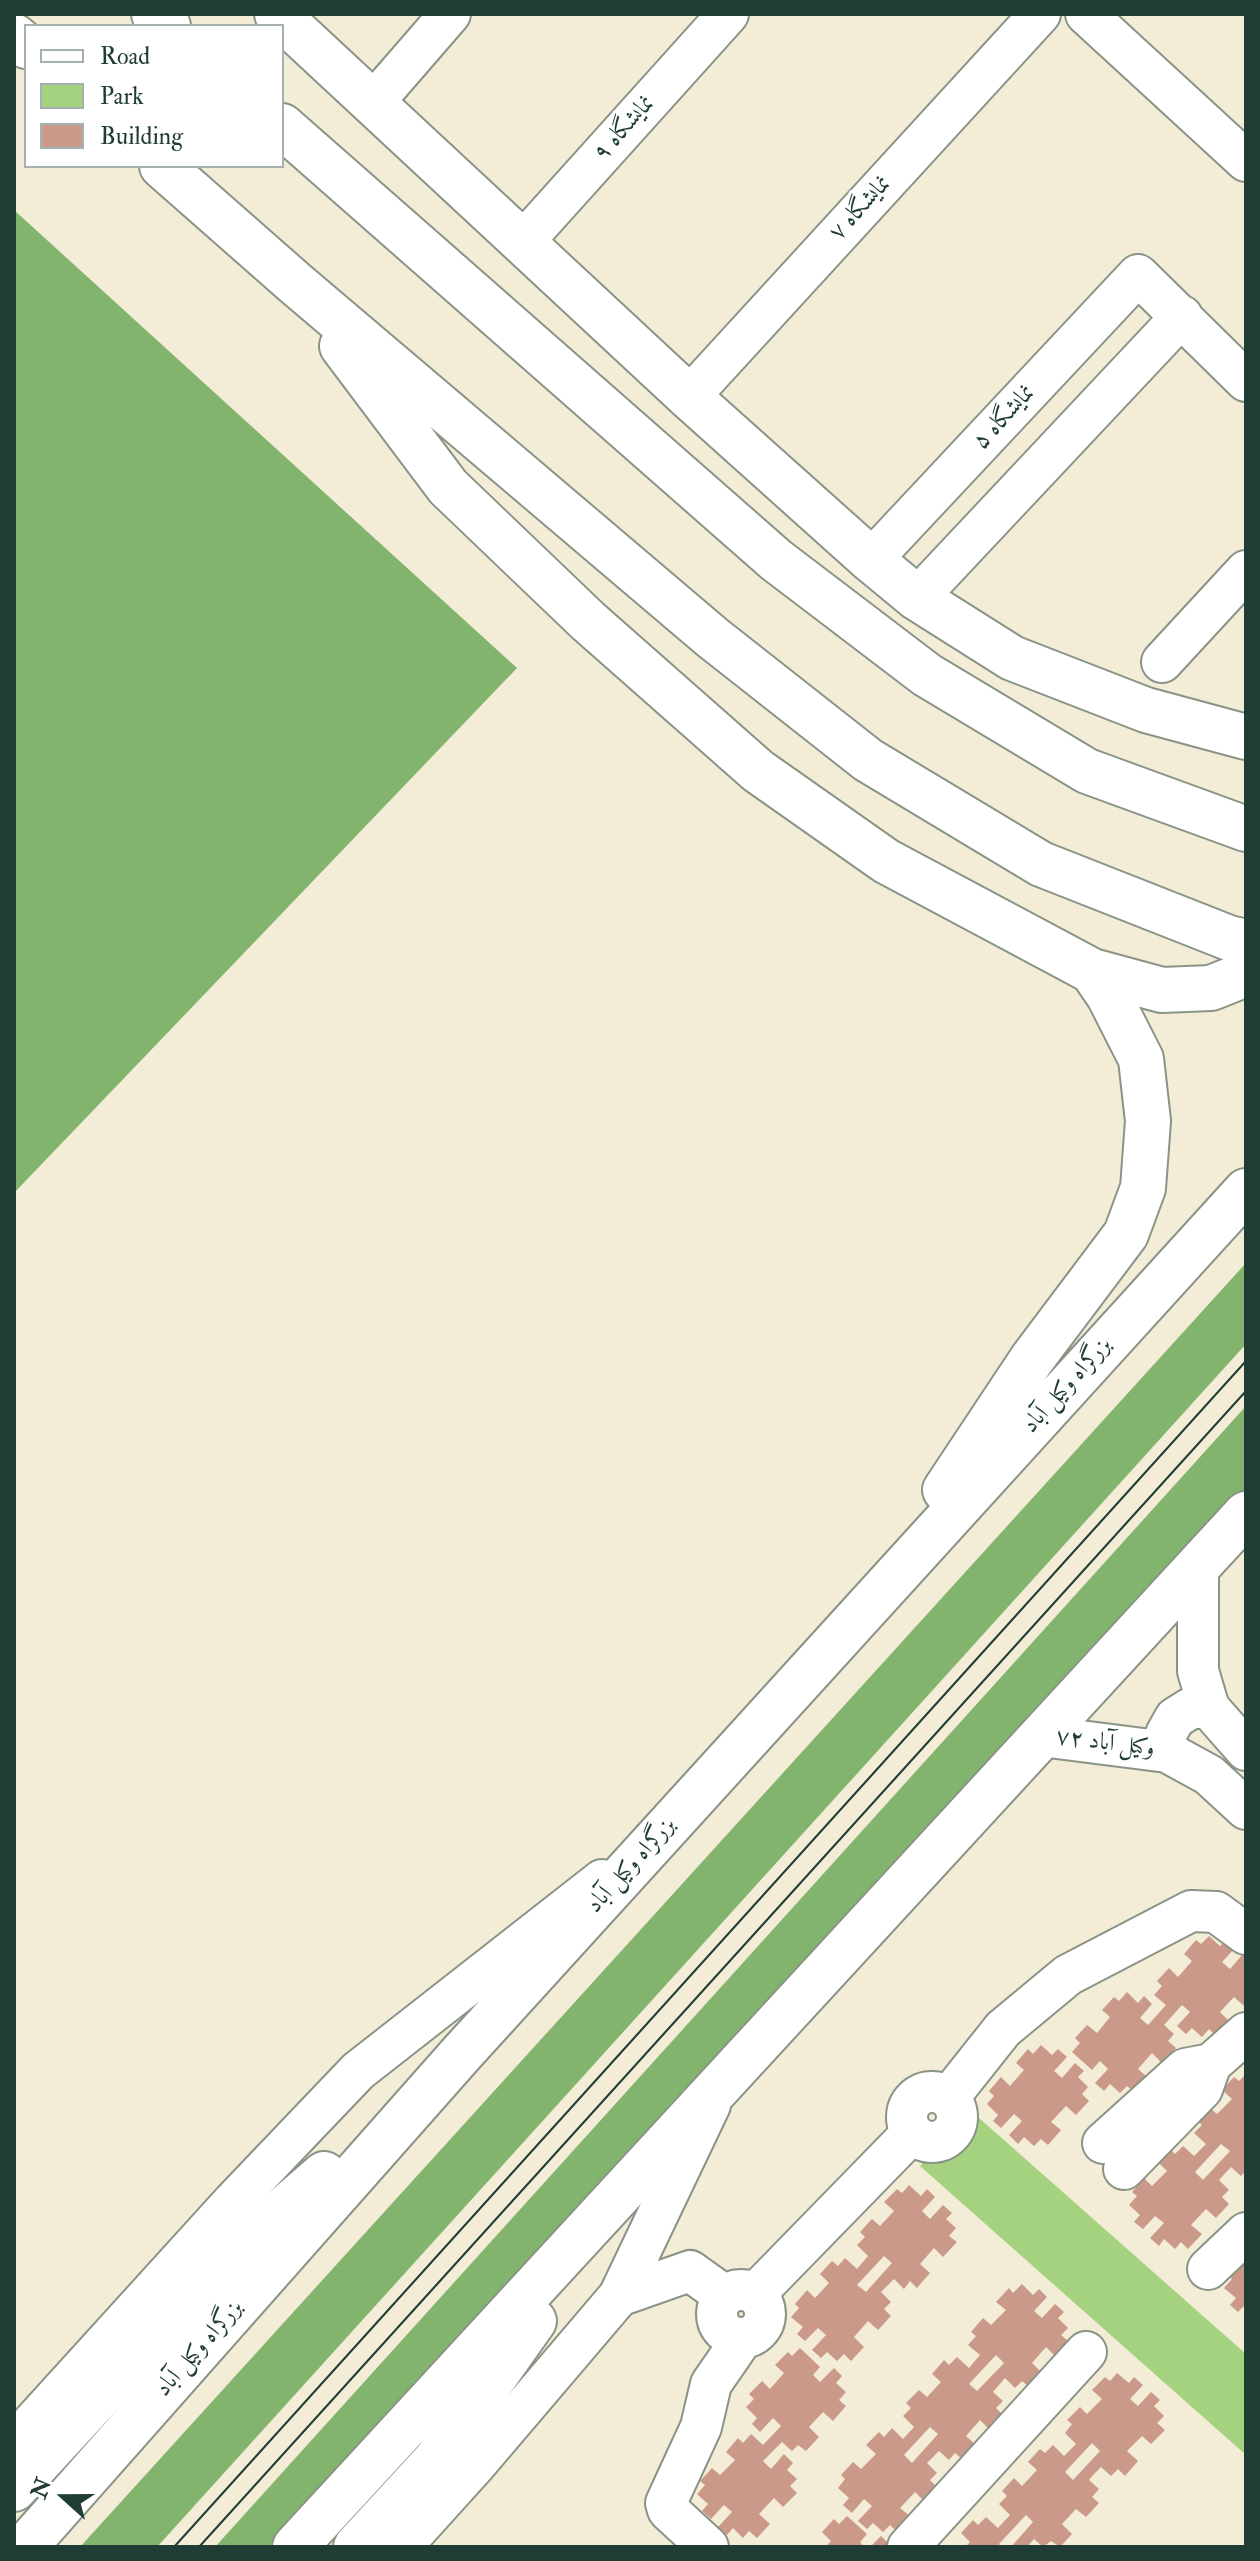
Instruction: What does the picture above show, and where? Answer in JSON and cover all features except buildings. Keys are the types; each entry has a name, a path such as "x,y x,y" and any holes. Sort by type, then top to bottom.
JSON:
{"highway":[{"path":"277,14 689,397 917,598 1012,658 1146,710 1246,737"},
{"path":"284,128 776,560 927,675 1087,771 1246,829"},
{"path":"164,168 713,638 868,760 1041,864 1240,951 1211,988 1162,990 1092,971 886,861 758,771 588,621 448,487 295,283"},
{"path":"867,1607 1032,1359 1126,1234 1143,1188 1148,1121 1141,1059 1109,996 1092,971"},
{"name":"بزرگراه وکیل آباد","path":"25,2547 461,2054 1246,1191"},
{"path":"295,2547 1246,1514"},
{"path":"14,2489 225,2260 461,2054"},
{"path":"356,2547 436,2460 637,2175"}],"street":[{"path":"372,104 450,14"},
{"name":"نمایشگاه ۹","path":"522,243 728,14"},
{"path":"1086,14 1246,161"},
{"name":"نمایشگاه ۷","path":"689,397 1034,16"},
{"name":"نمایشگاه ۵","path":"871,560 1138,275 1182,316"},
{"path":"917,598 1182,316 1246,381"},
{"path":"1162,662 1246,571"},
{"path":"1198,1565 1198,1671 1209,1708 1246,1750"},
{"path":"1167,1752 1166,1734 1175,1718 1191,1708 1209,1708"},
{"name":"۷۲ وکیل آباد","path":"1041,1736 1167,1752 1209,1775 1246,1809"},
{"path":"14,2443 233,2202 358,2071 662,1833"},
{"path":"740,2295 912,2133 919,2139 931,2142 940,2142 950,2136 956,2127 958,2114 949,2097 1003,2029 1068,1975 1191,1911 1216,1912 1246,1934"},
{"path":"1114,2156 1202,2089 1211,2064 1246,2033"},
{"path":"401,2547 619,2296 719,2086"},
{"path":"1208,2269 1246,2233"},
{"path":"619,2296 690,2271 764,2306 765,2321 756,2333 742,2339 711,2384 701,2427 666,2503 668,2510 708,2547"},
{"path":"908,2547 1086,2352"}],"green space":[{"path":"14,210 517,668 14,1193"},
{"path":"1246,1263 1246,1344 157,2547 80,2547"},
{"path":"1246,1406 1246,1493 292,2547 215,2547"},
{"path":"970,2110 1246,2354 1246,2455 920,2166"}],"tram line":[{"path":"174,2547 1246,1361"},
{"path":"199,2547 1246,1391"}]}
